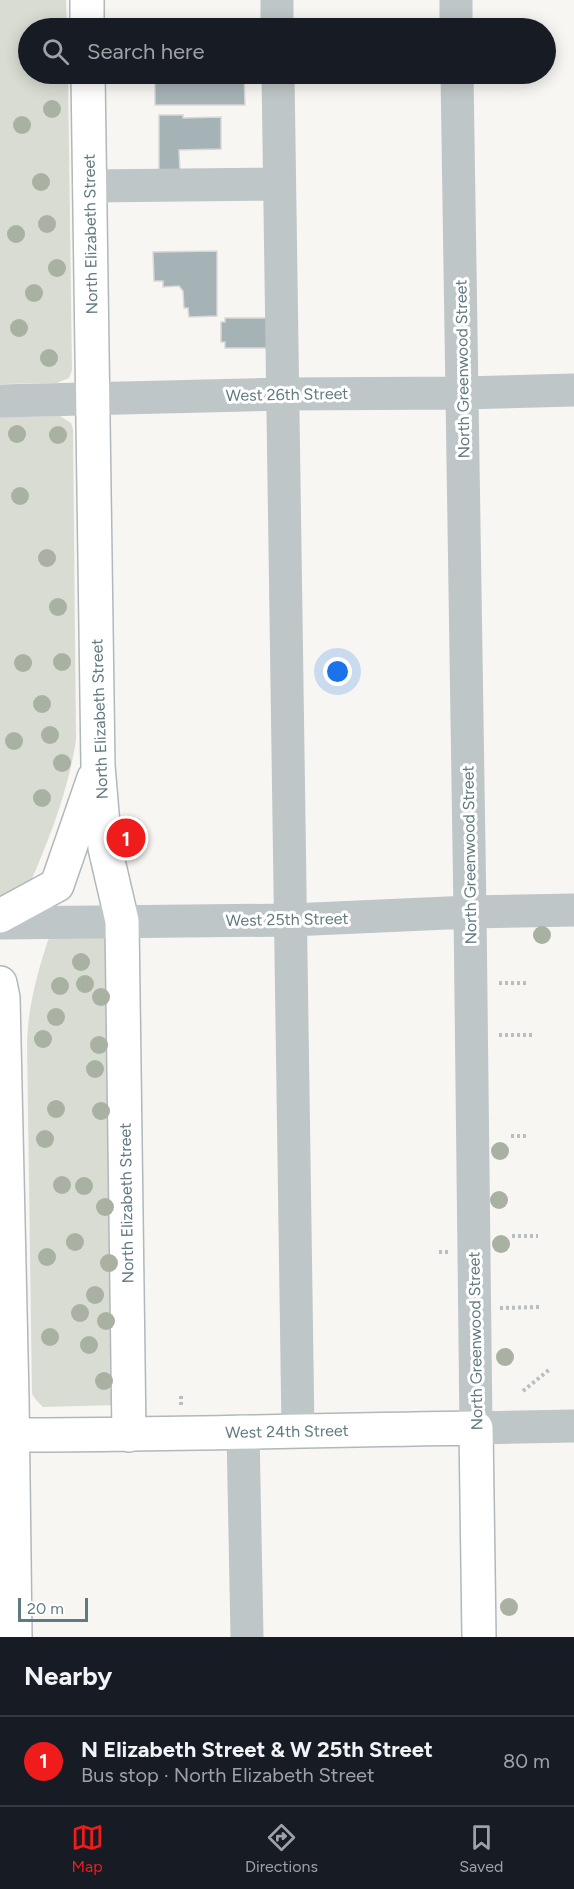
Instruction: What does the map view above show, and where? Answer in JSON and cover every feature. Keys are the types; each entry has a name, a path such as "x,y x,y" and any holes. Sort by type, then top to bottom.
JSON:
{"main road":[{"path":"87,0 87,18"},
{"name":"North Elizabeth Street","path":"88,84 98,766 105,848 122,921 129,1435"},
{"path":"0,916 57,885 98,766"},
{"path":"0,983 3,998 6,1435 15,1637"},
{"name":"West 24th Street","path":"6,1435 129,1435 476,1428"},
{"name":"North Greenwood Street","path":"476,1428 479,1637"}],"street":[{"path":"277,0 277,18"},
{"path":"456,0 456,18"},
{"path":"278,84 298,1430"},
{"name":"North Greenwood Street","path":"457,84 476,1428"},
{"path":"89,186 279,184"},
{"name":"West 26th Street","path":"0,401 574,390"},
{"name":"West 25th Street","path":"0,923 291,920 574,910"},
{"name":"West 24th Street","path":"476,1428 574,1426"},
{"path":"243,1431 247,1637"}],"path":[{"path":"492,983 529,983"},
{"path":"495,1035 532,1035"},
{"path":"511,1136 529,1136"},
{"path":"512,1236 538,1236"},
{"path":"496,1308 541,1307"},
{"path":"523,1391 550,1368"},
{"path":"180,1396 181,1409"}],"shaded area":[{"path":"0,0 66,0 67,18 18,18 18,84 68,84 72,370 69,378 57,383 0,384"},
{"path":"60,416 71,423 73,429 76,740 57,816 28,888 0,898 0,417"},
{"path":"52,936 108,937 116,1405 43,1407 32,1394 27,1043 29,1016 40,965 48,940"}],"building":[{"path":"155,84 244,84 245,105 155,105"},
{"path":"159,115 183,115 183,118 221,117 221,149 179,150 180,171 159,171"},
{"path":"217,251 217,316 189,317 188,308 184,308 183,291 179,286 163,287 163,281 154,281 153,252"},
{"path":"225,318 269,318 269,348 225,348 225,342 221,342 221,322 225,322"}],"place":[{"name":"N Elizabeth Street & W 25th Street","path":"126,838"}]}
